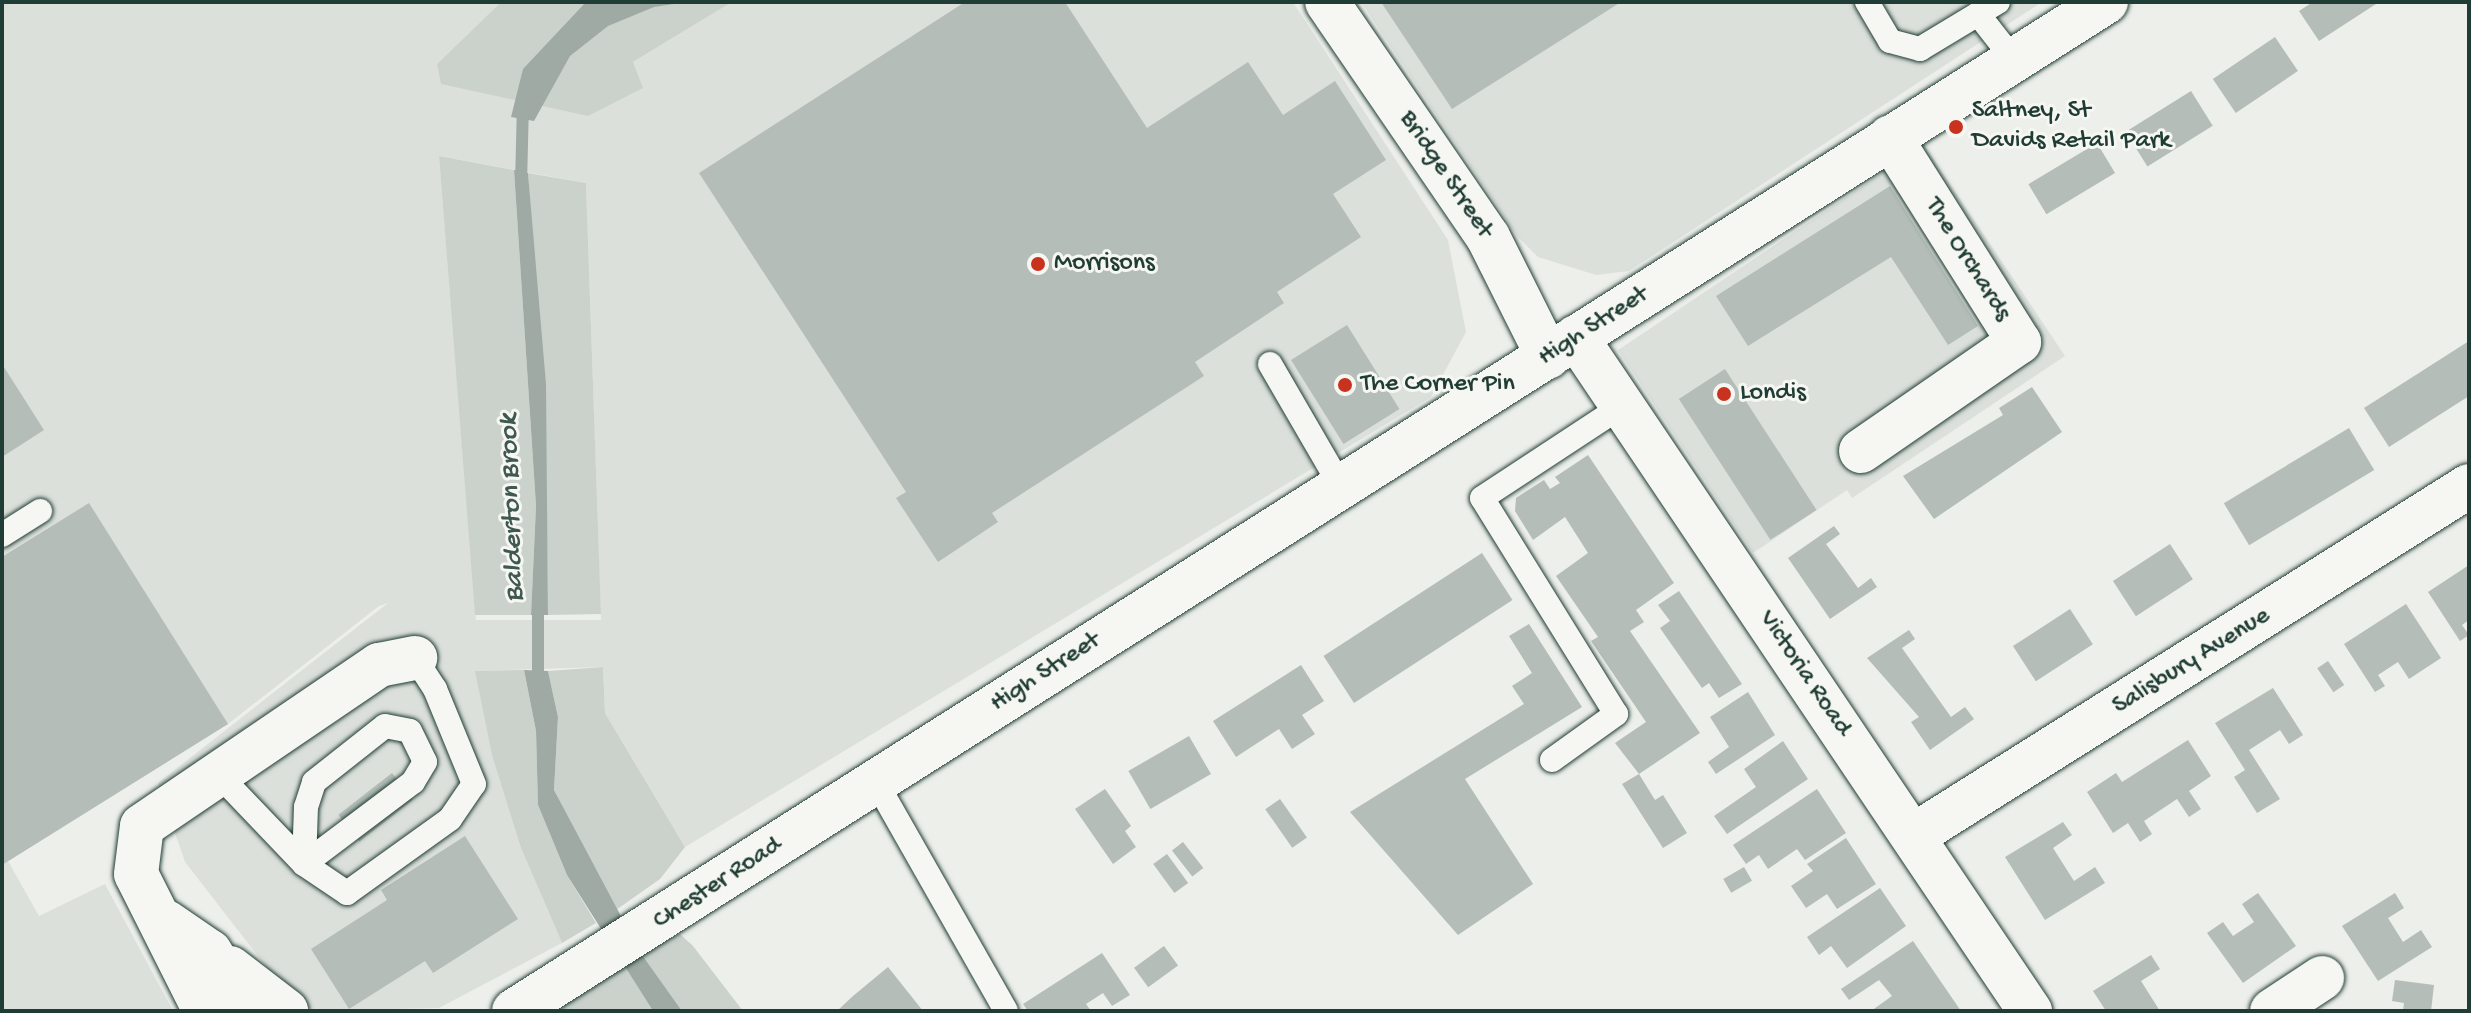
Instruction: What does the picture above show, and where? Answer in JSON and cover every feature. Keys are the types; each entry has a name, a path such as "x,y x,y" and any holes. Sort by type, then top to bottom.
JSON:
{"street":[{"name":"Bridge Street","path":"1327,2 1562,347"},
{"name":"High Street","path":"919,754 2106,2"},
{"name":"The Orchards","path":"1861,451 2019,342 1890,137"},
{"name":"Victoria Road","path":"1562,347 1622,406 2030,1011"},
{"name":"Salisbury Avenue","path":"1913,836 2469,486"},
{"path":"205,1011 136,874 142,826 379,665 415,658"},
{"name":"Chester Road","path":"514,1011 919,754"},
{"path":"158,916 286,1011"},
{"path":"210,952 247,1011"},
{"path":"2272,1011 2322,978"}],"lane":[{"path":"1867,2 1890,41 1920,49 1988,8 2013,59"},
{"path":"1270,364 1342,488"},
{"path":"1552,760 1616,714 1482,498 1622,406"},
{"path":"2,535 40,511"},
{"path":"218,774 304,864 347,893 450,819 474,784 435,689 415,658"},
{"path":"385,726 410,731 425,762 413,782 304,864 306,807 314,782 385,726"},
{"path":"876,782 1006,1011"}],"shaded area":[{"path":"2,2 501,2 437,64 633,62 732,2 1293,2 1448,240 1466,332 1431,397 685,847 605,713 603,667 476,671 521,848 562,943 439,1008 311,1011 268,969 185,862 158,783 388,603 379,606 228,724 8,861 39,916 105,884 173,1011 2,1011","holes":["439,156 586,183 601,620 476,620"]},
{"path":"501,2 732,2 633,62 643,88 588,116 441,84 437,64"},
{"path":"586,2 687,2 654,7 608,26 570,56 534,121 511,117 523,69"},
{"path":"1361,2 2042,2 1629,271 1596,275 1538,257 1518,237"},
{"path":"1924,145 2065,356 1852,498 1847,490 1753,553 1618,350"},
{"path":"439,156 514,170 536,506 531,615 475,615"},
{"path":"514,170 528,173 546,384 548,615 531,615 536,506"},
{"path":"528,173 586,183 601,614 548,615 545,399"},
{"path":"603,667 605,713 685,847 660,879 616,910 554,790 558,717 548,671"},
{"path":"524,670 536,731 538,805 567,875 596,923 562,943 521,848 492,755 475,671"},
{"path":"524,670 548,671 558,717 554,790 640,952 682,1011 653,1011 567,875 538,805 536,731"},
{"path":"680,934 693,946 743,1011 682,1011 640,952"},
{"path":"622,962 653,1011 549,1011"}],"building":[{"name":"Morrisons","path":"965,2 1065,2 1147,128 1248,62 1283,115 1335,81 1386,160 1333,194 1361,237 1277,292 1284,303 1195,362 1204,376 992,513 998,522 938,562 896,498 906,492 699,173"},
{"path":"1381,2 1621,2 1452,109"},
{"path":"2313,2 2379,2 2319,41 2299,11"},
{"path":"2275,37 2298,71 2236,113 2213,79"},
{"path":"2191,91 2213,126 2147,167 2126,132"},
{"path":"2097,143 2115,173 2046,214 2028,184"},
{"path":"1890,186 1978,326 1948,345 1891,257 1748,346 1716,296"},
{"name":"The Corner Pin","path":"1347,325 1399,409 1343,444 1291,360"},
{"path":"2469,341 2469,396 2389,447 2364,408"},
{"path":"2,364 44,430 2,457"},
{"path":"1725,369 1816,510 1770,540 1679,399"},
{"path":"2032,387 2062,432 1934,519 1903,476 2003,415 1999,408"},
{"path":"2349,428 2374,470 2249,545 2224,503"},
{"path":"1588,455 1674,583 1636,610 1644,622 1630,631 1700,733 1639,774 1615,743 1646,722 1591,641 1598,637 1556,576 1588,553 1565,517 1533,540 1515,511 1516,498 1544,480 1550,489 1560,483 1555,477"},
{"path":"89,503 228,724 2,865 2,557"},
{"path":"1834,526 1840,534 1826,544 1858,588 1871,578 1877,587 1830,619 1788,558"},
{"path":"2170,544 2193,579 2136,616 2113,581"},
{"path":"1482,553 1512,600 1354,703 1323,656"},
{"path":"2469,565 2469,620 2462,625 2469,635 2460,641 2428,592"},
{"path":"1679,591 1742,684 1719,698 1709,683 1702,688 1660,628 1670,621 1658,605"},
{"path":"2406,604 2441,658 2409,679 2398,662 2378,675 2385,686 2375,692 2344,644"},
{"path":"2070,609 2093,644 2036,681 2013,646"},
{"path":"1529,624 1582,707 1465,779 1533,884 1458,935 1350,812 1524,704 1512,686 1532,673 1509,636"},
{"path":"1909,630 1915,639 1902,648 1951,717 1965,707 1974,719 1930,750 1911,722 1919,717 1867,658"},
{"path":"2328,661 2344,685 2333,692 2317,668"},
{"path":"1301,665 1324,701 1302,715 1315,734 1292,749 1279,729 1236,757 1213,721"},
{"path":"2273,688 2303,735 2289,744 2280,730 2249,750 2280,799 2257,813 2234,777 2245,770 2215,723"},
{"path":"1748,692 1775,735 1716,774 1708,762 1729,747 1710,717"},
{"path":"1189,736 1211,774 1150,809 1128,771"},
{"path":"2188,740 2211,776 2189,791 2201,809 2189,817 2177,799 2144,821 2152,834 2140,842 2128,823 2113,833 2087,792 2116,773 2122,782"},
{"path":"1783,741 1808,779 1727,834 1714,816 1756,787 1744,769"},
{"path":"392,773 413,800 359,842 338,815"},
{"path":"1639,774 1655,800 1663,795 1687,833 1663,848 1622,784"},
{"path":"1105,789 1131,826 1125,831 1136,847 1113,864 1075,809"},
{"path":"1817,789 1846,833 1805,860 1797,849 1768,869 1759,855 1746,864 1733,845"},
{"path":"1280,799 1307,838 1292,848 1265,809"},
{"path":"2063,822 2072,835 2053,848 2074,881 2095,867 2105,883 2045,920 2005,857"},
{"path":"465,836 518,919 433,973 425,961 349,1009 311,949 387,900 381,890"},
{"path":"1846,838 1876,884 1837,909 1827,894 1806,908 1791,886 1813,871 1807,864"},
{"path":"1183,842 1203,868 1192,877 1172,851"},
{"path":"1167,854 1188,883 1174,893 1153,864"},
{"path":"1744,867 1752,881 1731,893 1723,879"},
{"path":"1880,888 1906,926 1847,968 1831,946 1819,955 1807,937"},
{"path":"2258,893 2296,946 2243,983 2207,933 2223,922 2233,936 2254,922 2242,904"},
{"path":"2395,893 2404,908 2388,918 2403,942 2421,930 2432,947 2378,981 2342,926"},
{"path":"1913,941 1961,1011 1871,1011 1892,996 1879,980 1849,1000 1841,989"},
{"path":"1164,946 1178,965 1148,987 1134,968"},
{"path":"1102,953 1130,995 1112,1006 1103,993 1086,1004 1091,1011 1028,1011 1023,1004"},
{"path":"2151,955 2160,969 2141,981 2160,1011 2106,1011 2093,991"},
{"path":"888,967 923,1011 837,1011 853,996"},
{"path":"2395,980 2434,985 2431,1011 2403,1011 2404,1003 2392,1001"}],"waterway":[{"name":"Balderton Brook","path":"521,185 523,104"},
{"name":"Balderton Brook","path":"538,599 538,684"}],"place":[{"name":"Saltney, St Davids Retail Park","path":"1956,127"},
{"name":"Morrisons","path":"1038,264"},
{"name":"The Corner Pin","path":"1345,385"},
{"name":"Londis","path":"1724,394"}]}
